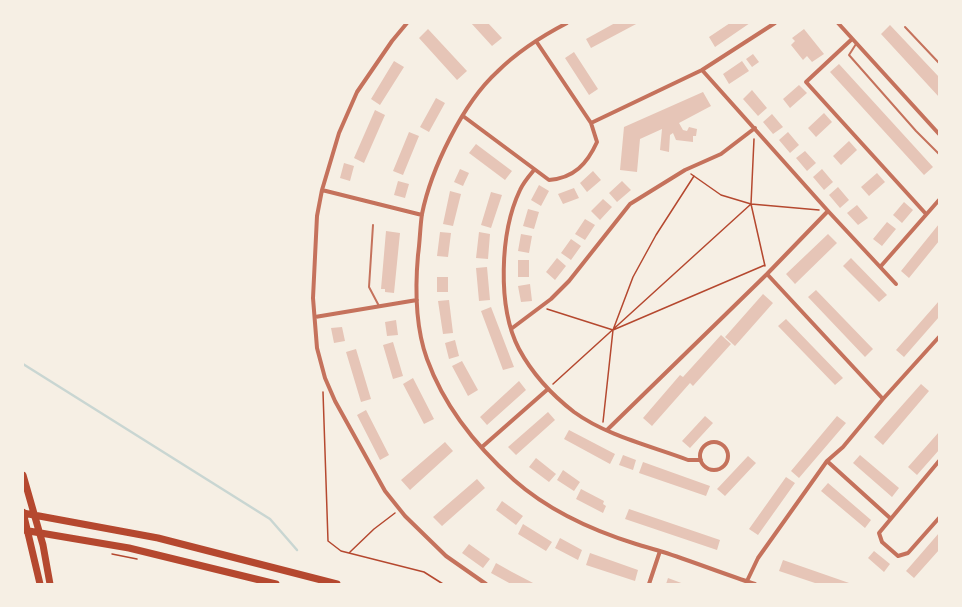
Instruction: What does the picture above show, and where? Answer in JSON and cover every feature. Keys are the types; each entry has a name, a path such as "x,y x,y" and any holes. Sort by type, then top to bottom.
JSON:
{"highway":[{"path":"24,477 48,564 50,584"},
{"path":"40,584 36,562 23,513 158,538 337,584"},
{"path":"23,530 129,548 276,584"}],"street":[{"path":"406,23 392,41 358,92 339,133 322,190 317,216 313,298 316,317 317,348 325,378 335,401 385,491 400,509 446,556 486,584"},
{"path":"567,23 536,41 496,72 474,98 442,154 422,215 416,275 420,333 427,359 443,394 464,427 515,480 551,508 576,521 635,544 660,551 755,584"},
{"path":"591,123 702,70 775,23"},
{"path":"838,23 939,134"},
{"path":"852,39 806,82 926,214"},
{"path":"463,116 549,180 564,179 579,168 591,156 597,142 591,123 536,41"},
{"path":"702,70 828,211 881,266 896,284"},
{"path":"511,329 540,307 569,281 630,204 685,170 720,154 755,128"},
{"path":"534,170 520,190 506,234 503,268 505,296 511,329 522,353 548,389 575,412 607,430 688,460 701,460"},
{"path":"322,190 422,215"},
{"path":"881,266 939,200"},
{"path":"607,430 767,274 828,211"},
{"path":"767,274 883,399"},
{"path":"316,317 417,300"},
{"path":"747,582 758,558 827,461 843,446 883,399 939,338"},
{"path":"482,447 548,389"},
{"path":"718,443 726,448 728,452 728,461 726,465 718,470 710,470 706,468 701,460 702,451 708,444 718,443"},
{"path":"827,461 890,518"},
{"path":"939,461 879,533 882,542 898,556 908,553 939,518"},
{"path":"649,584 660,551"}],"lane":[{"path":"905,27 939,63"},
{"path":"856,44 849,55 916,131 939,154"},
{"path":"373,225 369,287 379,306"}],"path":[{"path":"755,128 752,204 767,274"},
{"path":"685,170 721,195 752,204 828,211"},
{"path":"602,428 613,330 633,277 656,235 694,176"},
{"path":"548,389 752,204"},
{"path":"540,307 613,330 765,265"},
{"path":"325,378 323,389 326,535 328,541 341,551 350,552 424,572 443,584"},
{"path":"350,552 374,529 400,509"},
{"path":"110,554 139,560"}],"building":[{"path":"471,23 488,23 502,38 492,46"},
{"path":"615,23 638,23 591,48 586,39"},
{"path":"730,23 750,23 715,47 709,37"},
{"path":"890,25 939,77 939,97 881,34"},
{"path":"428,29 467,71 457,80 419,38"},
{"path":"804,29 824,54 812,62 807,56 803,60 791,45 795,41 792,38"},
{"path":"574,52 598,89 589,95 565,58"},
{"path":"753,54 759,62 752,67 746,59"},
{"path":"394,61 404,67 380,105 371,99"},
{"path":"742,61 749,71 729,84 723,74"},
{"path":"839,64 933,167 924,175 830,72"},
{"path":"799,85 807,93 790,108 783,99"},
{"path":"752,90 767,108 758,116 743,99"},
{"path":"703,92 711,106 679,123 683,130 687,131 689,127 697,129 696,136 693,136 693,142 676,140 673,133 670,135 669,152 660,150 662,129 640,139 637,172 620,170 624,127"},
{"path":"436,98 445,103 429,132 420,127"},
{"path":"375,110 385,115 364,163 354,158"},
{"path":"824,113 832,122 816,137 808,128"},
{"path":"772,114 783,127 773,134 763,122"},
{"path":"409,132 419,136 403,175 393,171"},
{"path":"788,132 799,145 790,153 779,140"},
{"path":"849,141 857,150 841,165 833,156"},
{"path":"476,144 512,171 505,180 469,153"},
{"path":"805,151 816,163 807,171 796,158"},
{"path":"344,163 354,166 350,181 340,178"},
{"path":"460,169 469,173 463,186 454,182"},
{"path":"822,169 833,182 824,190 813,177"},
{"path":"593,171 601,180 587,192 580,183"},
{"path":"877,173 885,182 869,196 861,187"},
{"path":"398,181 409,184 405,198 394,195"},
{"path":"622,181 631,190 617,202 609,193"},
{"path":"539,185 549,191 541,206 531,200"},
{"path":"838,187 849,200 840,208 829,195"},
{"path":"574,188 579,198 563,204 558,194"},
{"path":"450,191 461,194 453,226 443,224"},
{"path":"491,192 502,195 491,228 481,225"},
{"path":"603,199 612,207 600,220 591,211"},
{"path":"904,202 913,210 902,223 893,215"},
{"path":"857,205 868,218 858,225 847,213"},
{"path":"528,209 539,212 534,229 523,226"},
{"path":"585,219 595,225 585,240 575,234"},
{"path":"887,222 896,229 882,246 873,239"},
{"path":"939,224 939,241 909,278 901,271"},
{"path":"386,231 400,233 394,293 385,292 385,289 381,289"},
{"path":"440,232 451,233 448,257 437,256"},
{"path":"479,232 490,234 488,259 476,258"},
{"path":"521,234 532,236 529,253 518,251"},
{"path":"828,234 837,243 795,284 786,274"},
{"path":"571,239 581,246 571,260 561,253"},
{"path":"557,258 566,266 555,280 546,272"},
{"path":"851,258 887,295 879,302 843,266"},
{"path":"518,260 529,260 529,277 518,277"},
{"path":"487,267 490,300 479,301 476,268"},
{"path":"437,277 448,277 448,292 437,292"},
{"path":"530,284 532,301 521,302 518,286"},
{"path":"816,290 873,349 865,357 808,297"},
{"path":"763,294 773,303 735,346 725,337"},
{"path":"449,300 453,333 443,334 438,301"},
{"path":"939,301 939,317 904,357 896,350"},
{"path":"491,307 514,367 503,370 481,311"},
{"path":"786,319 843,378 835,385 778,326"},
{"path":"396,320 398,335 387,336 385,322"},
{"path":"342,327 345,341 334,343 331,328"},
{"path":"721,335 731,344 693,386 690,383 652,426 643,418 680,375 683,377"},
{"path":"455,340 459,356 449,359 445,343"},
{"path":"393,342 403,376 393,379 383,345"},
{"path":"356,349 371,399 361,402 346,352"},
{"path":"462,361 478,390 468,396 452,366"},
{"path":"413,378 434,419 424,424 403,384"},
{"path":"519,381 526,390 487,425 480,417"},
{"path":"921,384 929,391 883,445 874,437"},
{"path":"366,410 389,455 380,460 357,415"},
{"path":"548,412 555,420 516,455 508,447"},
{"path":"705,416 713,423 690,448 682,441"},
{"path":"837,416 846,423 799,478 791,471"},
{"path":"569,430 615,454 610,464 564,439"},
{"path":"939,432 939,450 917,475 908,467"},
{"path":"445,442 453,451 410,490 401,480"},
{"path":"623,455 636,460 633,470 619,465"},
{"path":"860,455 899,488 892,497 853,463"},
{"path":"748,456 756,463 725,496 717,489"},
{"path":"536,458 556,474 549,482 529,467"},
{"path":"643,462 710,486 706,496 639,473"},
{"path":"563,470 580,482 574,491 557,480"},
{"path":"786,477 795,483 758,535 749,529"},
{"path":"477,479 485,488 442,526 433,517"},
{"path":"828,483 871,520 865,528 821,491"},
{"path":"581,489 604,501 603,504 606,506 603,513 576,499"},
{"path":"502,501 523,516 516,525 496,510"},
{"path":"629,509 720,540 717,550 625,519"},
{"path":"523,524 552,542 546,551 518,534"},
{"path":"939,533 939,550 914,578 906,571"},
{"path":"560,538 582,550 578,560 555,548"},
{"path":"469,544 490,559 483,568 462,553"},
{"path":"874,551 890,564 884,572 868,558"},
{"path":"590,553 638,570 635,581 586,565"},
{"path":"783,560 852,584 818,584 779,571"},
{"path":"496,563 535,584 511,584 491,573"},
{"path":"668,578 684,584 666,584"}],"waterway":[{"path":"23,364 270,519 297,550"}]}
